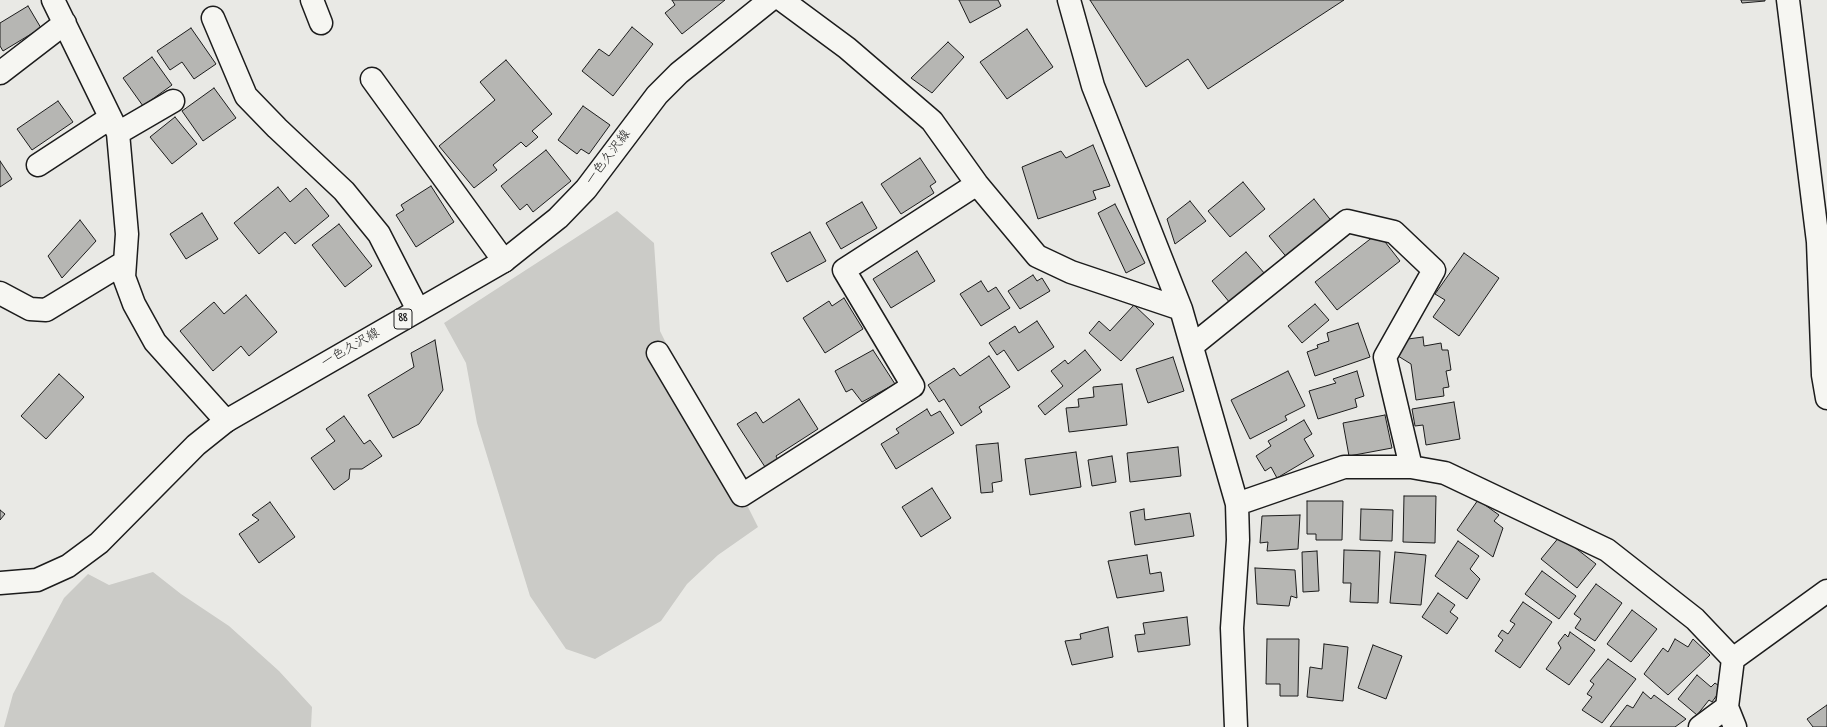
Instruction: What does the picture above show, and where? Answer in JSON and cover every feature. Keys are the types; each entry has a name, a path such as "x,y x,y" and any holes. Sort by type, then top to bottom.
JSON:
{"street":[{"path":"53,0 114,126 127,234 124,278 134,304 155,342 226,421"},
{"path":"312,0 321,23"},
{"name":"一色久沢線","path":"0,583 37,580 68,566 99,543 196,445 226,421 504,261 558,218 581,194 657,95 679,72 770,0"},
{"path":"782,0 846,48 932,121 977,184 1038,256 1071,272 1181,309"},
{"path":"1069,0 1093,86 1181,309 1237,504 1238,540 1232,628 1236,727"},
{"path":"1788,0 1818,242 1823,375 1827,398"},
{"path":"213,18 246,96 277,128 344,191 379,234 418,310"},
{"path":"0,73 65,23"},
{"path":"372,79 504,261"},
{"path":"38,165 114,126 173,101"},
{"path":"658,353 742,495 913,386 844,270 977,184"},
{"path":"1192,346 1347,221 1394,232 1434,270 1386,357 1411,468"},
{"path":"0,293 30,309 46,310 125,262"},
{"path":"1237,504 1344,467 1411,468 1445,473 1607,550 1695,619 1734,659"},
{"path":"1735,727 1727,707 1734,659 1827,591"},
{"path":"1700,727 1727,707"}],"shaded area":[{"path":"617,211 654,243 660,331 758,527 718,555 687,584 661,621 595,659 566,649 530,596 477,423 466,363 444,323"},
{"path":"153,572 181,594 229,626 279,671 312,707 311,727 4,727 13,694 64,598 88,574 109,585"}],"building":[{"path":"672,0 725,0 682,34 665,13 675,5"},
{"path":"959,0 998,0 1001,6 970,23"},
{"path":"1090,0 1344,0 1208,89 1188,59 1146,87"},
{"path":"1741,0 1765,0 1765,1 1742,3"},
{"path":"28,6 41,28 3,51 0,46 0,23"},
{"path":"632,27 653,44 613,96 582,71 599,49 609,56"},
{"path":"191,28 216,64 194,79 182,62 170,70 157,51"},
{"path":"1027,29 1053,67 1007,99 980,62"},
{"path":"948,42 964,57 932,93 911,78"},
{"path":"152,57 172,85 143,106 123,78"},
{"path":"506,60 552,114 532,131 538,137 526,147 521,142 493,165 497,170 474,188 439,146 495,100 480,82"},
{"path":"214,88 236,118 203,141 182,111"},
{"path":"58,101 73,122 32,150 17,129"},
{"path":"583,106 610,125 589,154 581,149 577,154 558,140"},
{"path":"175,117 197,144 172,164 150,137"},
{"path":"1093,145 1110,186 1093,191 1096,199 1038,219 1022,167 1061,151 1066,158"},
{"path":"546,150 571,181 533,212 527,204 520,210 501,186"},
{"path":"920,158 936,182 930,186 934,193 901,214 881,184"},
{"path":"0,161 12,179 0,187"},
{"path":"1243,182 1265,209 1230,237 1208,211"},
{"path":"431,186 454,222 416,247 396,215 404,210 401,205"},
{"path":"278,187 290,202 306,188 329,216 295,244 285,232 259,254 234,223"},
{"path":"1314,199 1333,223 1289,260 1269,236"},
{"path":"1190,201 1206,221 1175,244 1167,219"},
{"path":"862,202 877,228 841,249 826,223"},
{"path":"1115,204 1145,263 1126,273 1098,213"},
{"path":"202,213 218,239 186,259 170,234"},
{"path":"80,220 96,241 62,278 48,256"},
{"path":"339,224 372,266 345,287 312,245"},
{"path":"810,232 826,261 787,282 771,253"},
{"path":"1378,233 1400,261 1337,310 1315,282"},
{"path":"917,251 935,281 891,308 873,279"},
{"path":"1246,252 1265,274 1230,303 1212,281"},
{"path":"1464,253 1499,278 1459,336 1433,317 1445,300 1435,294"},
{"path":"1033,275 1037,281 1042,278 1050,291 1020,309 1008,291"},
{"path":"981,281 988,292 996,287 1010,308 981,326 960,294"},
{"path":"246,295 277,332 249,356 241,346 213,371 180,331 214,302 224,314"},
{"path":"844,298 863,329 825,353 803,318 829,301 832,306"},
{"path":"1315,304 1329,320 1302,343 1288,326"},
{"path":"1134,305 1154,324 1121,361 1089,333 1099,321 1110,331"},
{"path":"1037,321 1054,347 1018,371 1004,350 997,355 989,343 1015,326 1019,333"},
{"path":"1358,323 1370,357 1315,376 1307,352 1318,348 1317,345 1329,341 1327,333"},
{"path":"1423,337 1424,346 1441,343 1442,350 1448,350 1451,370 1446,371 1449,387 1443,388 1444,396 1416,400 1411,364 1398,356 1408,339"},
{"path":"435,340 443,390 419,424 393,438 368,395 414,367 411,353"},
{"path":"873,350 895,384 862,402 852,389 846,392 835,371"},
{"path":"1085,350 1101,370 1045,415 1038,406 1063,386 1051,371 1065,360 1068,364"},
{"path":"989,356 1010,387 979,407 982,412 961,426 944,399 939,402 928,385 954,368 960,376"},
{"path":"1173,357 1184,391 1148,403 1136,369"},
{"path":"1288,371 1305,406 1285,416 1287,420 1250,439 1231,400"},
{"path":"1357,371 1364,396 1355,399 1357,407 1318,419 1309,391 1336,383 1333,379"},
{"path":"59,374 84,397 46,439 21,416"},
{"path":"1122,384 1127,425 1069,432 1066,408 1079,407 1078,399 1094,397 1093,387"},
{"path":"799,399 818,429 776,456 779,462 767,470 737,424 756,412 763,423"},
{"path":"1454,402 1460,439 1426,445 1423,425 1415,426 1412,409"},
{"path":"927,409 931,416 940,411 954,433 896,469 881,444 899,433 896,429"},
{"path":"1385,415 1392,448 1349,456 1343,423"},
{"path":"344,416 364,444 370,440 382,456 362,469 350,469 349,479 334,490 311,458 335,441 326,429"},
{"path":"1304,420 1312,434 1304,439 1314,456 1277,478 1271,467 1265,471 1256,456 1271,446 1268,441"},
{"path":"998,443 1002,481 992,483 993,492 981,493 976,445"},
{"path":"1178,447 1181,476 1130,482 1127,453"},
{"path":"1076,452 1081,487 1030,495 1025,459"},
{"path":"1112,456 1116,482 1092,486 1088,460"},
{"path":"932,488 951,518 921,537 902,507"},
{"path":"1404,496 1436,496 1435,543 1403,542"},
{"path":"1478,500 1499,515 1494,521 1503,528 1493,557 1457,530"},
{"path":"1307,501 1343,501 1342,540 1316,540 1316,534 1307,534"},
{"path":"270,502 295,537 259,563 239,534 259,520 252,515"},
{"path":"1144,509 1145,520 1190,513 1194,536 1135,545 1130,512"},
{"path":"1361,509 1393,510 1392,541 1360,540"},
{"path":"0,510 5,514 0,520"},
{"path":"1300,515 1298,549 1267,551 1268,542 1260,543 1262,516"},
{"path":"1560,536 1596,564 1577,588 1541,559"},
{"path":"1458,541 1479,556 1470,569 1480,579 1467,599 1435,576"},
{"path":"1344,550 1380,551 1378,603 1350,602 1351,583 1343,583"},
{"path":"1317,551 1319,591 1303,592 1302,552"},
{"path":"1395,552 1426,555 1421,605 1390,603"},
{"path":"1147,555 1150,574 1161,572 1164,591 1117,598 1108,561"},
{"path":"1255,568 1295,570 1297,598 1291,596 1289,606 1257,604"},
{"path":"1542,571 1576,596 1559,619 1525,594"},
{"path":"1596,584 1622,603 1595,641 1575,628 1581,619 1574,614"},
{"path":"1438,593 1455,605 1450,612 1458,618 1447,634 1422,617"},
{"path":"1523,602 1552,622 1520,668 1495,651 1503,640 1498,636 1502,630 1508,634 1515,624 1510,621"},
{"path":"1632,610 1657,629 1631,662 1607,644"},
{"path":"1187,617 1190,645 1138,652 1135,635 1145,634 1143,623"},
{"path":"1108,627 1113,657 1072,665 1065,641 1081,639 1080,634"},
{"path":"1570,632 1595,650 1569,685 1546,669 1561,648 1558,643 1565,634 1568,637"},
{"path":"1267,639 1299,639 1298,696 1280,696 1280,684 1266,684"},
{"path":"1675,639 1688,647 1693,639 1710,655 1668,695 1644,674 1663,648 1668,652"},
{"path":"1324,644 1348,647 1343,701 1307,697 1310,667 1322,669"},
{"path":"1373,645 1402,656 1386,699 1358,688"},
{"path":"1608,659 1636,679 1602,723 1582,710 1592,697 1587,694 1594,684 1590,681"},
{"path":"1697,675 1711,687 1715,683 1722,688 1712,702 1709,700 1697,715 1678,699"},
{"path":"1643,692 1651,699 1654,695 1686,719 1675,727 1610,727 1627,705 1633,708"},
{"path":"1827,705 1827,727 1813,727 1807,719"}]}
